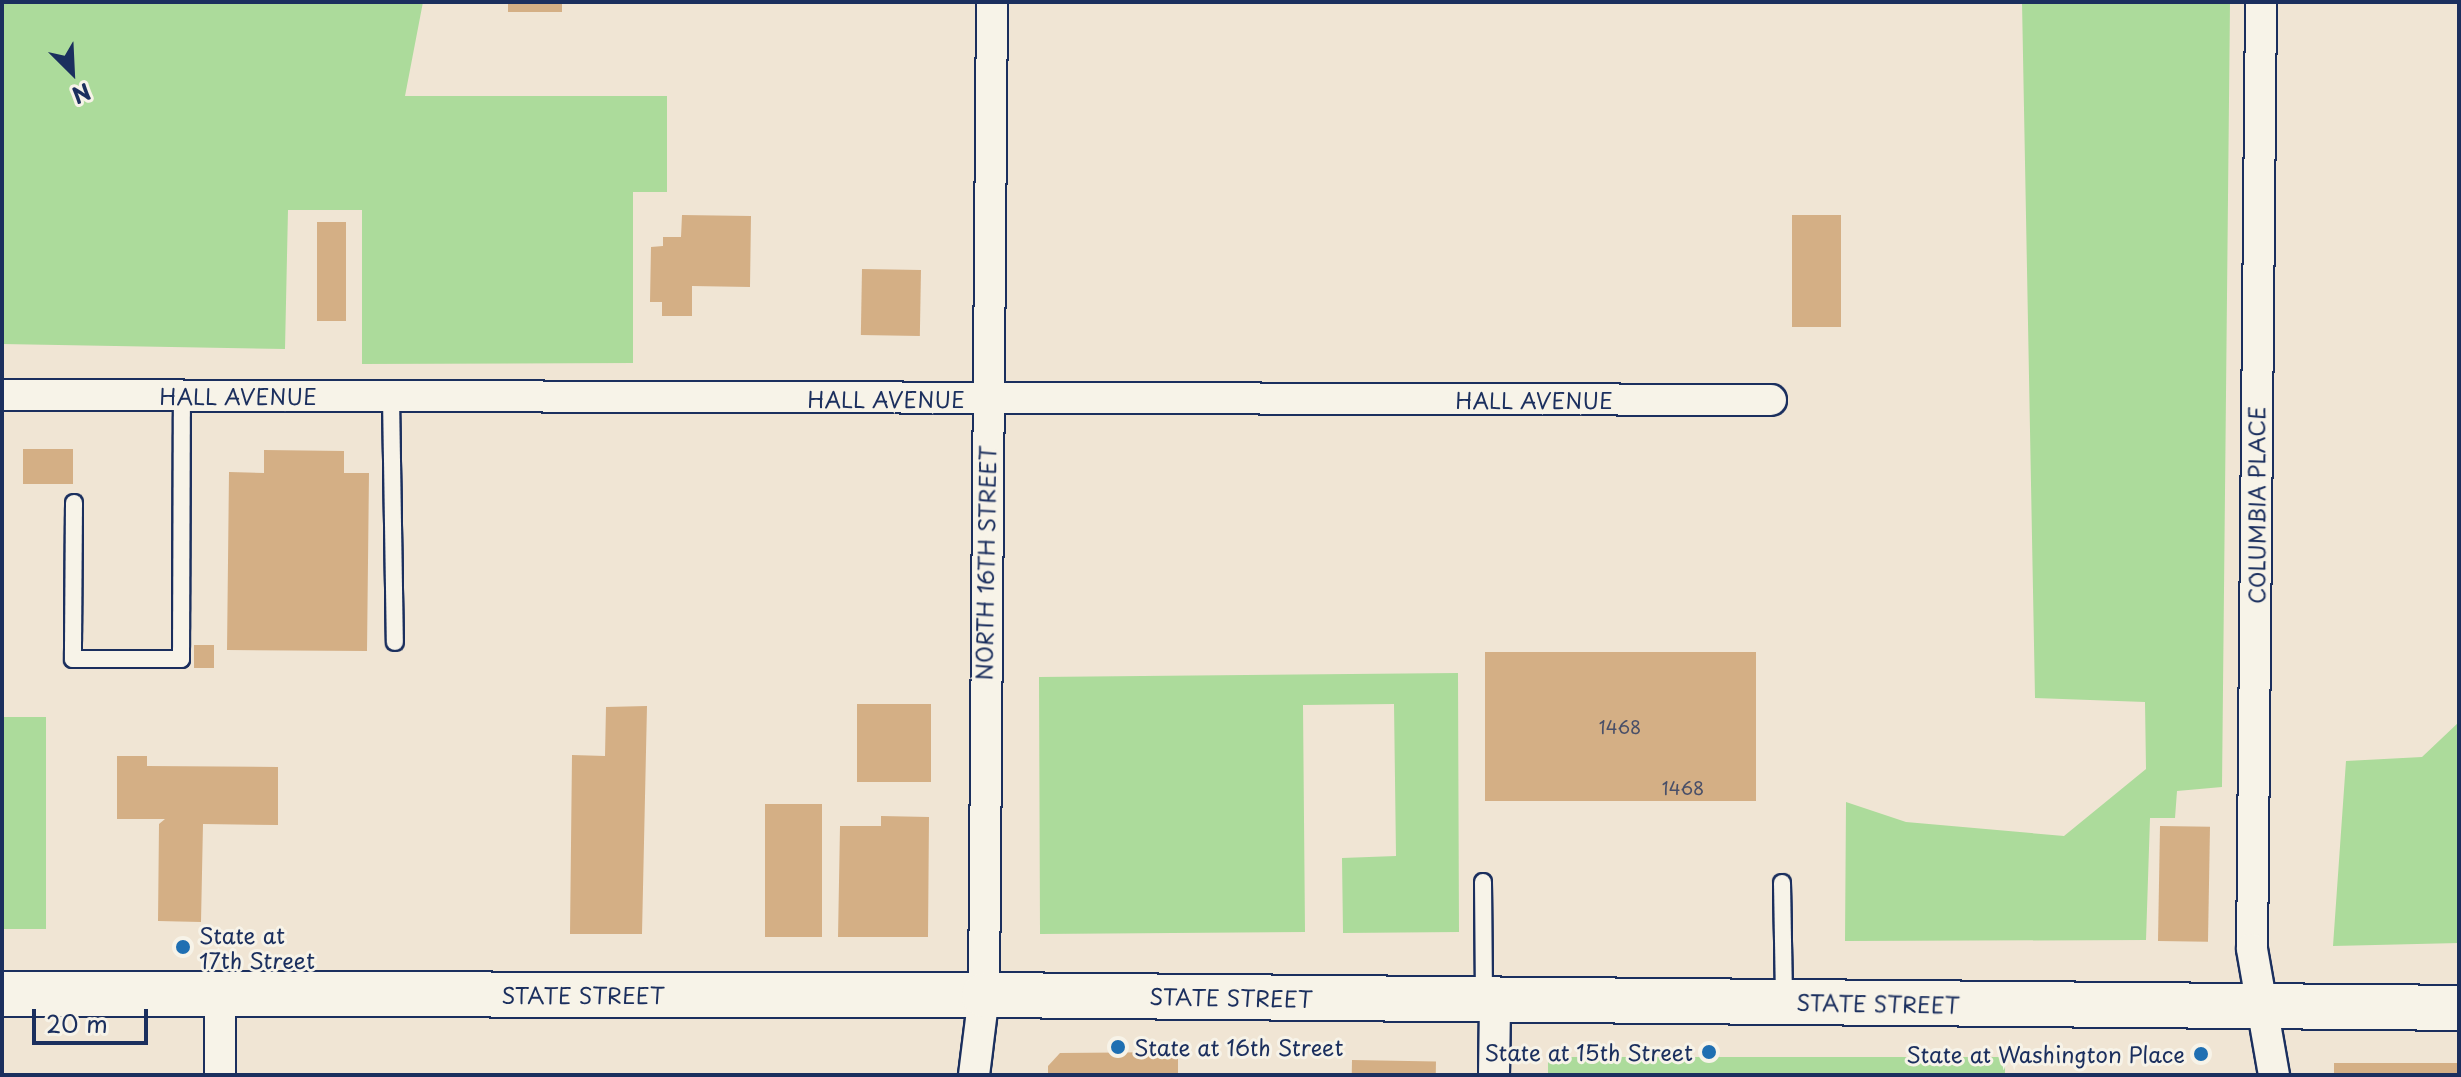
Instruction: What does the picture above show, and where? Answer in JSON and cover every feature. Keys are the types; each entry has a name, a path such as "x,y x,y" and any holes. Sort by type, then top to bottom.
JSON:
{"main road":[{"name":"STATE STREET","path":"2,994 984,995 2459,1008"}],"street":[{"name":"NORTH 16TH STREET","path":"974,1075 984,995 986,400 992,2"},
{"name":"COLUMBIA PLACE","path":"2261,2 2252,949 2274,1075"},
{"name":"HALL AVENUE","path":"2,395 1771,400"},
{"path":"220,996 220,1075"},
{"path":"1489,1000 1494,1075"}],"lane":[{"path":"74,503 73,659 181,659 182,396"},
{"path":"391,397 395,642"},
{"path":"1483,882 1489,1000"},
{"path":"1782,883 1784,1001"}],"green space":[{"path":"2,2 423,2 405,96 667,96 667,192 633,192 633,363 362,364 362,210 288,210 285,349 2,344"},
{"path":"2022,2 2230,2 2222,787 2177,791 2175,818 2150,818 2146,940 1845,941 1846,802 1906,822 2064,836 2146,769 2145,702 2035,698"},
{"path":"1458,673 1459,932 1343,933 1342,858 1396,856 1394,704 1303,705 1305,932 1040,934 1039,677"},
{"path":"2,717 46,717 46,929 2,929"},
{"path":"2459,722 2459,943 2333,946 2346,761 2422,757"},
{"path":"1548,1057 2005,1057 2005,1075 1548,1075"}],"building":[{"path":"508,2 562,2 562,12 508,12"},
{"path":"682,215 751,216 750,287 692,286 692,316 662,316 662,302 650,302 651,247 663,246 663,237 681,237"},
{"path":"1792,215 1841,215 1841,327 1792,327"},
{"path":"317,222 346,222 346,321 317,321"},
{"path":"862,269 921,270 920,336 861,335"},
{"path":"23,449 73,449 73,484 23,484"},
{"path":"264,450 344,451 344,473 369,473 367,651 227,650 229,472 264,473"},
{"path":"194,645 214,645 214,668 194,668"},
{"path":"1485,652 1756,652 1756,801 1485,801"},
{"path":"857,704 931,704 931,782 857,782"},
{"path":"647,706 642,934 570,934 572,755 605,756 606,707"},
{"path":"117,756 147,756 147,766 278,767 278,825 203,824 201,922 158,921 159,824 165,819 117,819"},
{"path":"765,804 822,804 822,937 765,937"},
{"path":"881,816 929,817 928,937 838,937 840,826 881,826"},
{"path":"2160,826 2210,827 2208,942 2158,941"},
{"path":"1178,1052 1178,1075 1048,1075 1048,1066 1060,1053"},
{"path":"1352,1060 1436,1061 1436,1075 1352,1075"},
{"path":"2334,1063 2459,1063 2459,1075 2334,1075"}],"place":[{"name":"State at 17th Street","path":"183,947"},
{"name":"State at 16th Street","path":"1118,1047"},
{"name":"State at 15th Street","path":"1709,1052"},
{"name":"State at Washington Place","path":"2201,1054"}]}
